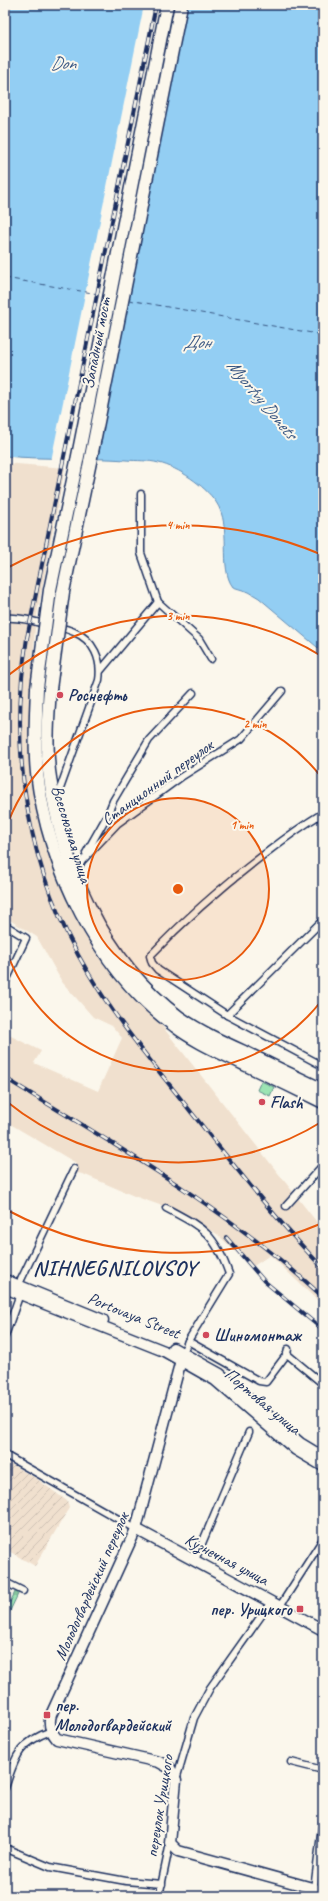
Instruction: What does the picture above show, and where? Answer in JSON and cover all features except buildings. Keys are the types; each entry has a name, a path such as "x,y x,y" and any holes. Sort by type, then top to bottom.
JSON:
{"highway":[{"name":"Западный мост","path":"37,688 50,590 167,5"},
{"name":"Западный мост","path":"50,689 63,592 181,5"},
{"name":"Всесоюзная улица","path":"37,688 35,729 37,771 44,813 65,878 86,922 125,979 151,1008 200,1043 323,1102"},
{"name":"Всесоюзная улица","path":"50,689 48,729 49,769 55,804 74,875 98,923 133,973 157,1000 204,1033 323,1090"}],"main road":[{"name":"Portovaya Street","path":"5,1280 20,1289 182,1356"},
{"name":"Portovaya Street","path":"5,1288 20,1289"},
{"name":"Портовая улица","path":"182,1356 220,1374 300,1443 323,1457"},
{"name":"Портовая улица","path":"182,1356 215,1380 296,1450 323,1466"},
{"name":"Молодогвардейский переулок","path":"51,1731 51,1715 136,1529 171,1404 182,1356"},
{"name":"Кузнечная улица","path":"136,1529 323,1630"},
{"path":"51,1731 57,1739 160,1762 170,1768 176,1780"},
{"name":"переулок Урицкого","path":"170,1843 176,1780"},
{"path":"170,1843 173,1848 178,1851 319,1890"}],"street":[{"path":"141,494 141,553 158,602 199,638 211,659"},
{"path":"101,670 158,602"},
{"path":"5,618 18,617 75,632 93,646 99,659 101,670 99,680 55,804"},
{"name":"Станционный переулок","path":"82,861 118,823 181,777 241,739 282,691"},
{"name":"Станционный переулок","path":"74,875 107,816 113,801 149,740 193,693"},
{"path":"41,795 53,790"},
{"path":"323,813 304,824 225,884 178,926 150,956 152,963 158,970 227,1016 323,1066"},
{"path":"227,1016 323,920"},
{"path":"5,925 26,938 5,983"},
{"path":"286,1206 323,1165"},
{"path":"5,1336 20,1289 74,1169"},
{"name":"Молодогвардейский переулок","path":"166,1208 206,1231 221,1251 229,1274 188,1341 182,1356"},
{"path":"188,1341 259,1381 266,1382 287,1351 323,1384"},
{"path":"195,1560 249,1432"},
{"path":"5,1455 136,1529"},
{"name":"переулок Урицкого","path":"176,1780 194,1718 210,1688 276,1604 323,1539"},
{"path":"5,1582 23,1592"},
{"path":"5,1788 14,1762 24,1745 37,1736 51,1731"},
{"path":"291,1762 323,1770"},
{"path":"319,1890 323,1819"},
{"name":"переулок Урицкого","path":"159,1896 170,1843"},
{"path":"5,1848 50,1867 126,1881 162,1884"}],"shaded area":[{"path":"5,463 65,468 35,625 30,724 64,888 80,926 124,986 158,1021 323,1230 323,1300 318,1301 270,1255 252,1267 217,1234 174,1210 134,1196 83,1174 71,1172 76,1163 5,1121 5,1033 41,1051 34,1063 98,1091 122,1038 112,1026 93,1017 62,982 37,937 5,917"},
{"path":"5,1461 37,1479 67,1501 69,1508 35,1566 5,1549"},
{"path":"16,1891 52,1894 51,1896 14,1896"}],"green space":[{"path":"261,1081 274,1087 270,1096 257,1090"},
{"path":"16,1590 19,1592 8,1615 5,1613"}],"water":[{"name":"Дон","path":"5,5 323,5 323,652 259,598 249,592 233,587 226,569 224,523 221,512 216,502 205,489 183,473 167,465 147,461 5,456"}],"pier":[{"path":"144,5 186,5 96,460 51,461"}],"ferry route":[{"path":"5,278 104,295"},
{"path":"129,300 323,335"}],"railway":[{"path":"156,5 27,638 22,682 20,725 22,769 28,812 38,854 51,895 68,935 89,974 112,1010 191,1112 271,1211 323,1268"},
{"path":"5,1078 129,1154 210,1207 287,1265 323,1297"},
{"path":"226,1237 264,1281 323,1330"}],"place":[{"name":"Роснефть","path":"60,695"},
{"name":"Flash","path":"262,1102"},
{"name":"Шиномонтаж","path":"206,1335"},
{"name":"пер. Урицкого","path":"300,1609"},
{"name":"пер. Молодогвардейский","path":"47,1715"}],"district":[{"name":"NIHNEGNILOVSOY","path":"115,1268"}],"water label":[{"name":"Don","path":"63,63"},
{"name":"Myortvy Donets","path":"262,399"}]}
